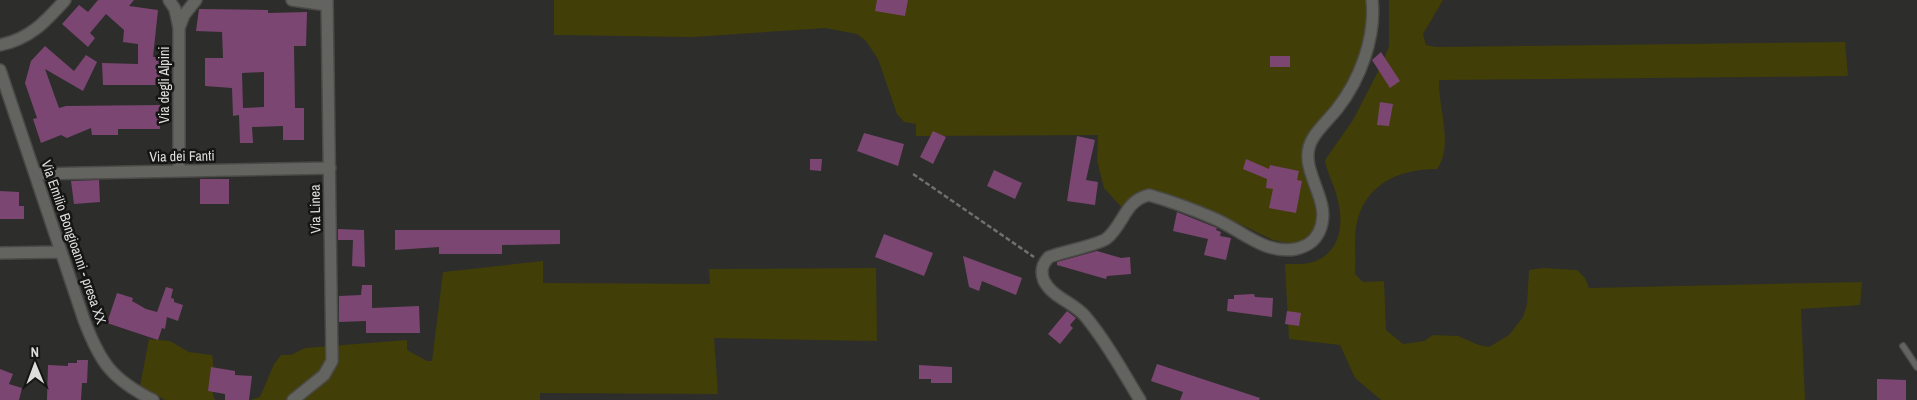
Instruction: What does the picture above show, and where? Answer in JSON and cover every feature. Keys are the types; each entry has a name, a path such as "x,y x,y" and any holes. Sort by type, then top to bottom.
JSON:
{"street":[{"path":"0,45 28,36 41,27 65,0"},
{"name":"Via degli Alpini","path":"169,0 175,9 179,28 179,171"},
{"path":"179,28 184,15 196,0"},
{"path":"292,0 327,3"},
{"path":"1140,400 1083,314 1056,295 1045,282 1042,273 1043,263 1049,257 1104,240 1138,197 1149,195 1213,218 1266,246 1280,250 1305,247 1314,240 1324,219 1320,194 1309,168 1309,146 1347,95 1365,55 1372,28 1372,0"},
{"name":"Via Linea","path":"293,400 324,375 332,361 327,3"},
{"name":"Via Emilio Bongioanni - presa XX","path":"0,70 4,95 35,174 98,355 109,370 121,380 153,400"},
{"name":"Via dei Fanti","path":"35,174 330,168"},
{"path":"0,253 61,252"}],"lane":[{"path":"1903,346 1917,367"}],"path":[{"path":"913,174 1043,263"}],"shaded area":[{"path":"554,0 1368,0 1368,42 1337,108 1311,143 1321,226 1303,243 1287,243 1273,240 1227,218 1171,196 1154,194 1125,211 1104,188 1097,160 1098,135 916,136 916,124 904,122 897,114 878,59 866,41 857,34 825,28 692,37 554,35"},
{"path":"1389,0 1443,0 1423,34 1426,45 1436,47 1845,42 1848,76 1439,80 1445,138 1442,159 1437,169 1409,172 1384,182 1366,200 1356,227 1355,274 1363,282 1384,281 1386,330 1403,344 1424,341 1433,335 1458,336 1489,347 1509,335 1523,317 1527,305 1529,270 1543,268 1577,270 1585,278 1589,288 1862,282 1860,305 1801,309 1805,400 1381,400 1355,378 1340,345 1289,339 1285,264 1303,264 1316,261 1328,254 1337,239 1340,223 1339,205 1325,160 1353,120 1383,62 1389,46"},
{"path":"543,261 543,283 710,284 709,269 876,268 877,341 714,338 718,394 540,393 540,400 250,400 260,397 274,364 281,355 291,355 305,348 407,340 407,350 427,361 432,361 443,272"},
{"path":"149,339 170,341 189,352 212,355 212,389 215,400 165,400 140,386"}],"building":[{"path":"98,0 134,0 129,6 158,10 153,57 159,57 160,85 103,85 102,63 138,64 138,44 123,42 124,30 106,14 90,33 95,38 88,47 62,24 79,5 88,12"},
{"path":"877,0 908,0 905,16 875,11"},
{"path":"199,9 268,10 268,13 307,12 306,46 294,46 295,108 304,108 304,140 283,140 283,126 252,127 253,143 240,143 239,115 233,116 232,88 205,86 205,58 223,58 222,32 196,31","holes":["264,72 264,107 243,108 242,73"]},
{"path":"45,46 74,71 86,55 97,62 83,91 45,69 59,108 66,106 160,105 160,129 118,129 118,135 92,135 91,128 67,138 61,135 41,143 33,119 37,118 25,83 31,61"},
{"path":"1381,52 1400,81 1390,88 1372,60"},
{"path":"1270,56 1290,56 1290,67 1270,67"},
{"path":"1380,102 1393,104 1389,126 1377,125"},
{"path":"933,131 946,137 933,164 920,157"},
{"path":"864,133 904,144 898,166 857,151"},
{"path":"1077,136 1095,140 1086,180 1098,182 1095,205 1067,201"},
{"path":"810,159 822,159 821,171 810,170"},
{"path":"1246,159 1269,169 1270,165 1299,171 1297,180 1302,181 1296,213 1269,208 1273,189 1266,188 1267,179 1243,169"},
{"path":"994,170 1022,183 1015,199 987,186"},
{"path":"200,179 229,179 229,204 200,204"},
{"path":"99,180 100,202 74,204 71,181"},
{"path":"0,191 19,192 19,206 24,206 24,219 0,219"},
{"path":"1177,212 1217,228 1216,230 1221,232 1220,236 1231,238 1226,260 1204,255 1208,239 1173,231"},
{"path":"338,229 364,230 365,267 352,266 353,240 338,240"},
{"path":"395,230 560,230 560,244 502,245 502,254 439,254 439,247 395,250"},
{"path":"884,234 933,253 924,276 875,257"},
{"path":"1097,251 1121,258 1130,257 1131,274 1107,276 1106,279 1057,265 1057,262"},
{"path":"963,256 1022,278 1016,295 982,281 979,291 969,287"},
{"path":"362,285 372,285 372,308 419,306 420,333 366,333 366,321 339,322 339,296 361,295"},
{"path":"166,287 173,289 171,298 174,299 174,302 183,305 178,321 167,317 165,329 162,328 158,340 107,323 117,293 133,298 132,301 146,309 157,312"},
{"path":"1254,294 1255,297 1273,298 1272,317 1227,311 1228,299 1234,299 1234,295"},
{"path":"1067,311 1076,318 1070,325 1073,328 1060,344 1048,334"},
{"path":"1287,311 1301,313 1299,326 1285,324"},
{"path":"77,360 88,360 87,383 82,383 81,400 47,400 48,365 68,366 68,363 77,363"},
{"path":"1157,364 1260,398 1259,400 1180,400 1183,392 1151,381"},
{"path":"919,365 952,367 952,383 931,383 931,379 919,379"},
{"path":"211,367 235,371 235,375 252,376 249,400 225,400 225,394 208,391"},
{"path":"0,369 13,374 9,384 22,388 19,400 0,400"},
{"path":"1877,379 1906,380 1906,400 1877,400"}]}
